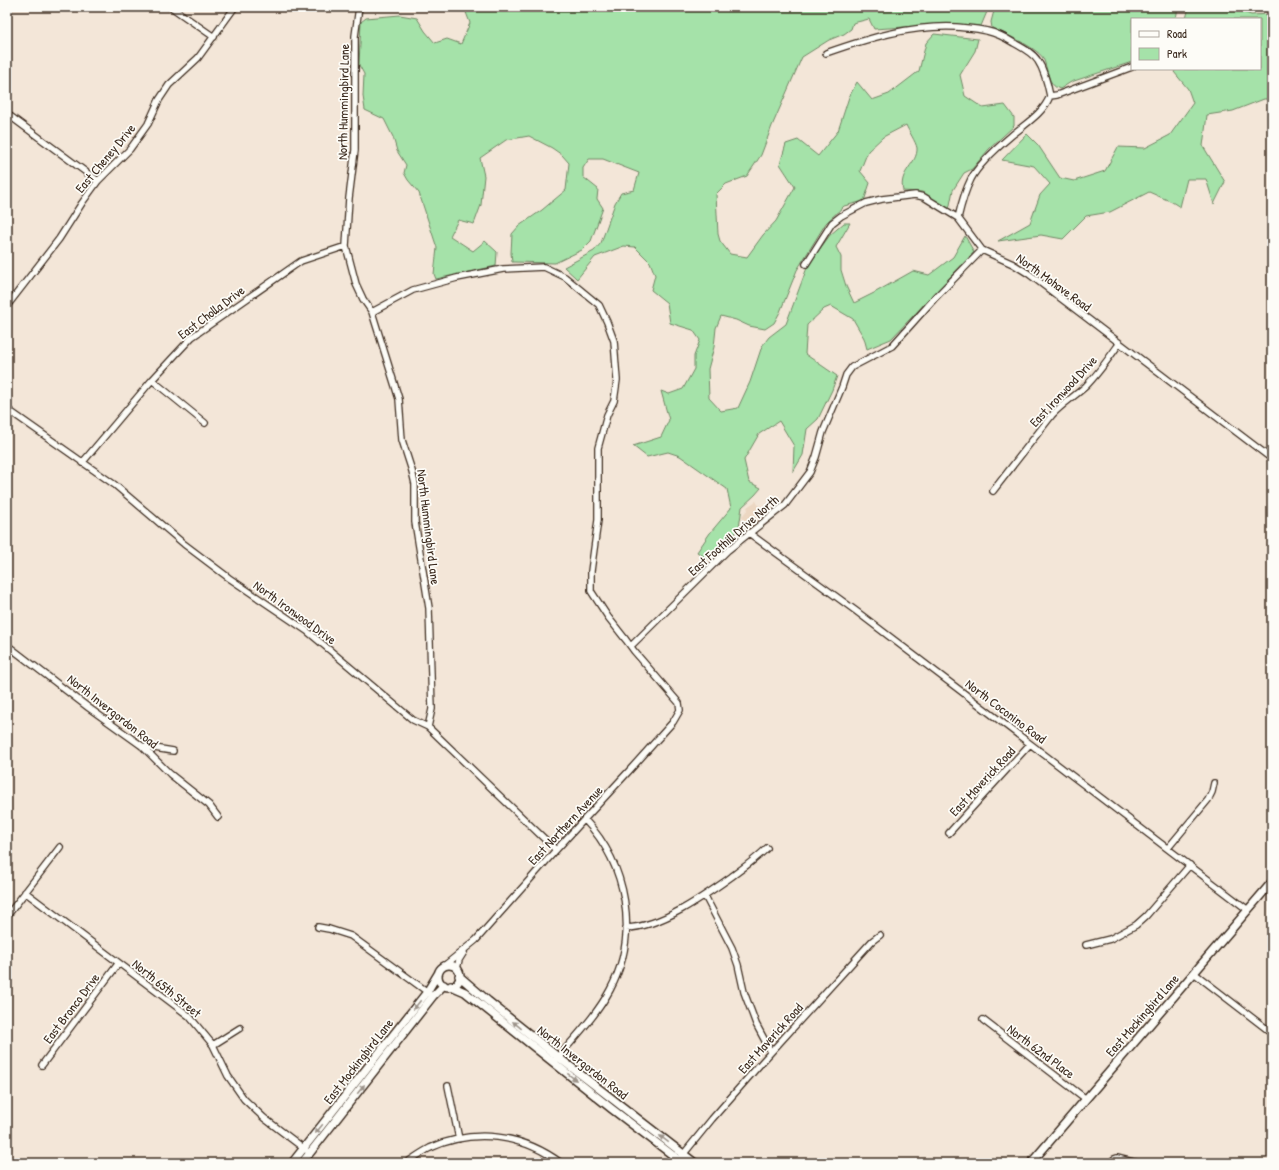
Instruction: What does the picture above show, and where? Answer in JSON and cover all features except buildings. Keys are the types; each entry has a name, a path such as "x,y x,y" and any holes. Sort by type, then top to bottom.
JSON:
{"street":[{"path":"171,7 214,37"},
{"name":"East Cheney Drive","path":"7,306 52,249 98,181 130,149 148,124 159,100 169,85 198,58 235,7"},
{"name":"North Hummingbird Lane","path":"359,7 355,36 355,150 349,198 346,246 356,284 363,299 372,312 399,399 402,440 415,484 415,522 429,608 432,709 428,727"},
{"path":"826,53 860,41 908,29 941,26 983,30 1004,37 1033,56 1038,62 1048,88 1050,96 1048,101 1038,113 1005,141 979,168 968,186 958,218"},
{"path":"1050,96 1057,95 1131,67"},
{"path":"10,116 98,181"},
{"name":"North Mohave Road","path":"806,264 832,223 851,210 866,203 882,199 915,195 920,196 933,202 958,218 982,250 1005,260 1029,274 1272,459"},
{"name":"East Cholla Drive","path":"82,463 152,380 192,338 238,304 301,261 346,246"},
{"name":"East Foothill Drive North","path":"631,646 728,550 785,505 810,472 825,426 846,375 852,366 892,346 934,299 982,250"},
{"path":"372,312 413,290 457,278 503,269 544,267 565,277 599,305 614,341 617,380 614,401 607,415 598,448 598,520 591,571 591,591 608,617 631,646"},
{"name":"East Ironwood Drive","path":"993,491 1052,415 1060,406 1087,385 1119,344"},
{"path":"152,380 205,423"},
{"name":"North Ironwood Drive","path":"7,409 115,485 184,544 229,578 307,632 413,720 428,727 556,850"},
{"name":"North Coconino Road","path":"749,533 862,616 1248,910"},
{"name":"North Invergordon Road","path":"7,645 89,708 142,746 170,774 209,805 218,817"},
{"name":"East Northern Avenue","path":"444,966 453,957 465,950 476,940 679,714 680,710 678,703 631,646"},
{"name":"East Maverick Road","path":"949,833 1030,744"},
{"path":"142,746 173,751"},
{"path":"1168,848 1208,800 1214,783"},
{"path":"556,1060 599,1008 611,988 624,949 626,928 624,896 620,877 604,843 585,820"},
{"path":"7,916 60,847"},
{"path":"626,928 643,926 651,923 705,896 758,857 767,848"},
{"path":"1086,945 1110,939 1136,925 1146,916 1190,865"},
{"name":"East Mockingbird Lane","path":"1031,1163 1272,882"},
{"name":"North 65th Street","path":"25,892 118,964 189,1016 212,1045 228,1076 244,1099 264,1118 306,1151"},
{"path":"705,896 732,948 738,965 744,992 756,1024 771,1052"},
{"path":"318,927 351,936 430,994"},
{"name":"East Maverick Road","path":"682,1159 712,1119 771,1052 872,941 880,935"},
{"name":"East Northern Avenue","path":"458,972 459,960 465,950"},
{"name":"East Bronco Drive","path":"42,1065 118,964"},
{"name":"North Invergordon Road","path":"444,966 451,965 488,1001 556,1060"},
{"path":"444,966 439,972 438,978 441,984 448,986 457,982 458,972"},
{"name":"East Mockingbird Lane","path":"292,1163 306,1151 430,994 439,972"},
{"path":"1194,973 1272,1033"},
{"name":"North Invergordon Road","path":"448,986 465,992 556,1060 682,1159 695,1163"},
{"name":"East Mockingbird Lane","path":"430,994 448,986"},
{"name":"North 62nd Place","path":"983,1020 1086,1099"},
{"path":"212,1045 240,1028"},
{"path":"448,1086 459,1139"},
{"path":"406,1163 429,1148 459,1139 491,1136 507,1138 538,1149 561,1163"},
{"name":"East Mockingbird Lane","path":"302,1163 306,1151"},
{"path":"1110,1163 1117,1158 1137,1163"}],"shaded area":[{"path":"756,501 763,513 759,523 751,529 745,523 742,516 748,509 747,507"}],"green space":[{"path":"464,7 989,7 981,26 920,26 874,29 869,19 853,23 851,29 844,34 829,40 802,57 761,155 747,176 726,184 716,194 718,234 720,241 730,254 747,257 763,235 776,221 795,187 780,164 786,144 798,140 818,156 838,131 849,97 857,82 872,100 889,94 919,71 926,43 934,34 978,39 975,51 960,75 965,96 983,108 1005,105 1014,117 1014,126 989,149 972,169 964,173 953,190 949,210 922,192 903,191 903,178 915,159 917,148 906,125 883,137 868,151 860,171 870,183 864,201 844,206 826,223 797,270 774,323 765,329 749,326 736,320 721,316 716,328 714,347 708,369 709,398 721,411 738,408 750,382 762,346 769,337 786,324 808,265 830,235 844,223 850,223 836,247 841,257 841,270 846,286 854,303 913,271 929,275 953,257 965,236 974,252 891,339 867,349 864,338 853,319 831,306 824,309 807,325 805,354 837,376 832,390 818,419 807,429 803,455 793,472 794,446 779,421 759,434 744,460 749,482 761,488 742,507 739,528 728,543 708,559 697,552 710,533 731,508 727,489 680,456 668,452 647,457 633,446 661,437 669,420 661,391 669,394 683,389 694,369 694,356 700,340 693,330 670,323 667,303 651,290 655,275 650,262 635,247 624,246 595,257 577,279 564,267 594,251 601,243 615,203 621,193 634,190 639,173 603,159 589,159 583,168 583,177 598,189 597,199 603,208 591,241 582,250 555,263 512,262 512,234 519,226 542,210 566,190 569,163 562,155 552,148 529,136 506,140 480,158 484,176 481,205 474,224 458,220 450,236 473,251 485,241 497,252 496,266 436,279 434,274 437,248 419,193 404,173 406,165 397,151 393,137 384,119 365,110 363,96 364,74 359,65 361,22 366,18 400,15 417,18 435,43 447,39 461,44 470,23"},
{"path":"995,7 1178,7 1176,18 1131,18 1131,62 1071,82 1060,89 1050,81 1045,62 1039,54 1020,41 992,28 991,22"},
{"path":"1189,7 1229,7 1251,15 1272,14 1272,99 1264,99 1233,111 1207,115 1203,146 1225,182 1214,204 1206,179 1187,179 1180,207 1149,192 1110,212 1086,216 1063,239 1041,235 998,241 1030,223 1040,195 1050,184 1034,166 1002,160 1027,134 1038,145 1060,178 1074,181 1105,171 1118,147 1145,148 1170,135 1193,103 1188,89 1174,72 1175,70 1261,70 1261,18 1186,18"}]}
